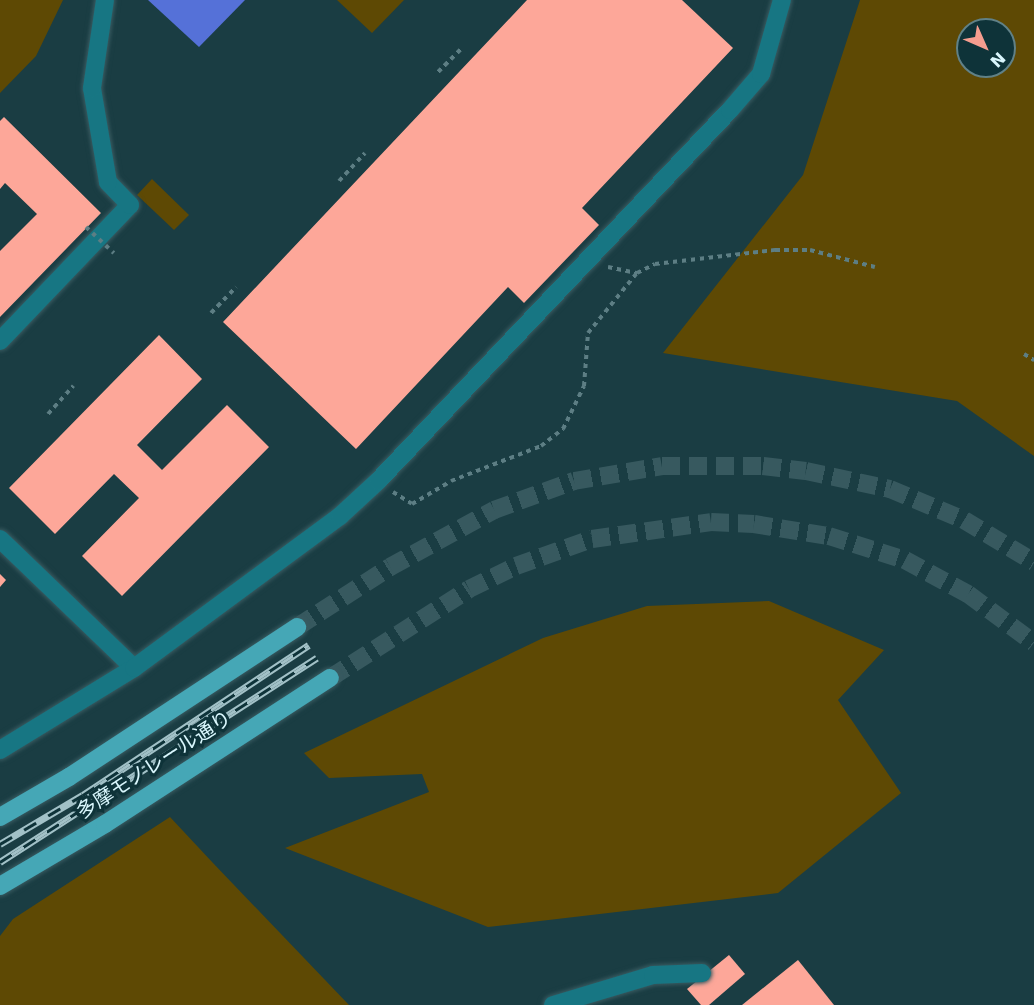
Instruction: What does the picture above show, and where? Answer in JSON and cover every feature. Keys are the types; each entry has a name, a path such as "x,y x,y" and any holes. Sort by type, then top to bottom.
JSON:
{"main road":[{"name":"多摩モノレール通り","path":"0,818 69,777 297,627"},
{"name":"多摩モノレール通り","path":"0,886 105,824 330,678"}],"lane":[{"path":"0,341 130,205 108,182 92,88 105,0"},
{"path":"0,750 134,668 340,516 378,481 588,263 761,74 782,0"},
{"path":"0,539 134,668"},
{"path":"553,1005 653,975 702,973"}],"path":[{"path":"438,72 463,47"},
{"path":"339,181 364,153"},
{"path":"86,227 114,253"},
{"path":"378,481 412,504 451,481 541,446 563,429 584,386 588,333 637,273 655,264 775,250 810,250 875,267"},
{"path":"588,263 637,273"},
{"path":"211,313 236,287"},
{"path":"1024,354 1034,360"},
{"path":"48,414 73,386"}],"shaded area":[{"path":"0,0 63,0 36,56 0,93"},
{"path":"337,0 404,0 372,33"},
{"path":"860,0 1034,0 1034,456 957,401 663,353 803,175"},
{"path":"152,179 189,215 174,230 137,195"},
{"path":"769,601 884,650 838,700 901,793 778,893 488,927 285,848 429,792 422,774 329,778 304,753 543,638 647,606"},
{"path":"170,817 349,1005 0,1005 0,936 13,919"}],"water":[{"path":"148,0 245,0 199,47"}],"building":[{"path":"527,0 682,0 733,48 582,208 599,225 524,303 508,287 356,449 223,322"},
{"path":"4,117 101,213 0,317 0,251 37,214 5,183 0,189 0,121"},
{"path":"159,335 202,379 137,445 162,470 227,405 269,447 122,596 82,556 139,498 114,474 55,534 9,488"},
{"path":"0,574 6,580 0,587"},
{"path":"729,955 745,974 709,1005 701,1005 687,989"},
{"path":"798,960 834,1005 742,1005"}],"tunnel":[{"path":"297,627 390,567 494,510 574,481 662,466 763,466 806,471 890,489 964,520 1034,562"},
{"path":"330,678 469,589 516,566 592,539 711,522 754,524 829,536 905,560 968,594 1034,643"}],"railway":[{"path":"0,844 83,795 309,645"},
{"path":"0,862 317,658"}]}
